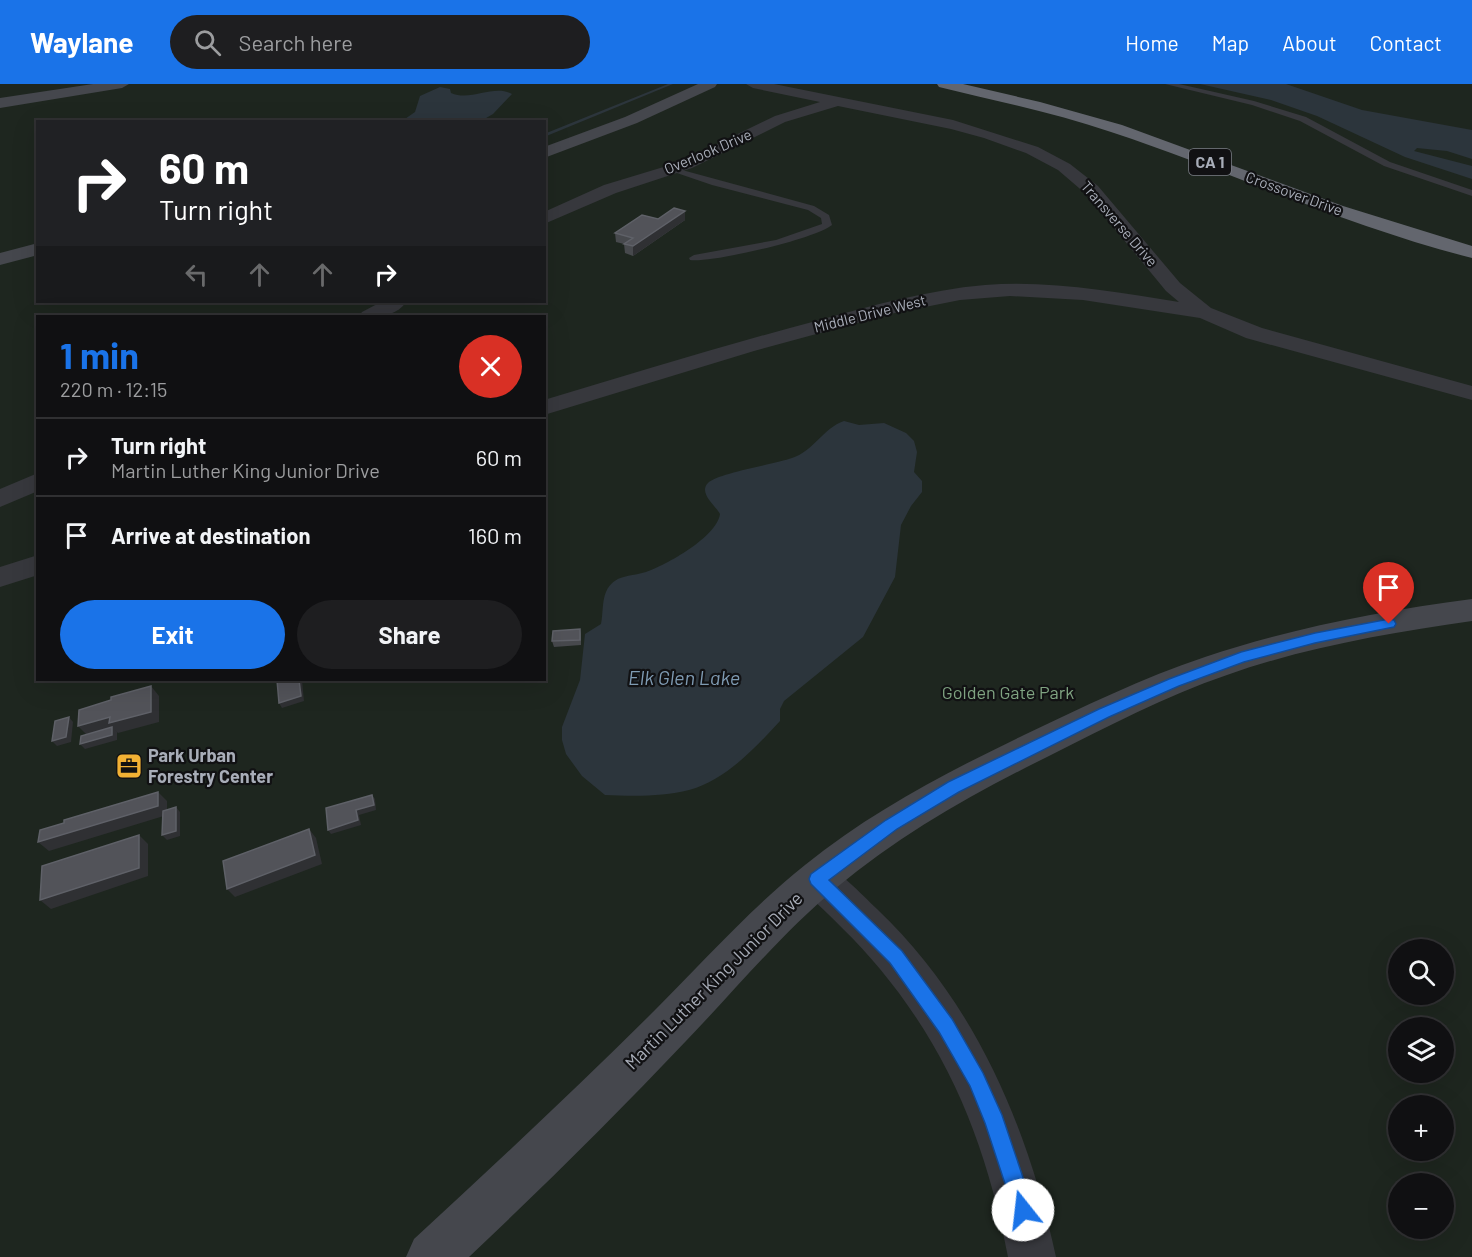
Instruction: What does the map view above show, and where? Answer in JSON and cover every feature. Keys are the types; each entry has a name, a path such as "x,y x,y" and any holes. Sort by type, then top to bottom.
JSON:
{"highway":[{"name":"Crossover Drive","path":"944,84 1028,103 1107,125 1336,210 1472,252"},
{"name":"Crossover Drive","path":"981,84 1046,99 1138,125 1350,203 1472,240"}],"street":[{"path":"0,97 88,84"},
{"path":"0,103 122,84"},
{"path":"546,152 632,120 710,84"},
{"name":"Transverse Drive","path":"753,84 980,132 1018,144 1054,161 1092,190 1173,287 1204,312 1254,333 1472,393"},
{"name":"Overlook Drive","path":"546,218 610,189 674,169 706,156 780,119 840,101"},
{"path":"0,260 36,250"},
{"name":"Middle Drive West","path":"546,407 802,331 888,308 955,295 1028,290 1204,312"},
{"path":"371,315 394,303"},
{"path":"0,499 36,483"},
{"path":"0,577 36,566"},
{"name":"Martin Luther King Junior Drive","path":"432,1257 613,1083 753,939 817,879 891,825 953,787 1104,713 1174,682 1233,660 1285,645 1352,630 1472,610"},
{"path":"817,879 896,957 929,1000 955,1041 976,1079 1010,1162 1023,1210 1032,1257"}],"lane":[{"path":"1169,84 1254,103 1303,119 1381,161 1472,193"},
{"path":"674,169 715,183 811,208 826,217 827,225 803,236 774,244 694,258"}],"green space":[{"name":"Golden Gate Park","path":"0,84 1472,84 1472,1257 0,1257"}],"water":[{"path":"1200,84 1286,84 1362,110 1472,130 1472,159 1447,151 1417,148 1414,151 1472,166 1472,179 1405,157 1317,116 1271,100"},
{"path":"440,87 450,89 451,93 466,96 497,91 512,94 493,114 483,120 403,120 415,112 420,96"},
{"name":"Elk Glen Lake","path":"844,421 859,425 884,423 906,433 914,441 917,452 914,472 922,481 922,492 901,525 895,577 863,637 784,701 780,709 780,721 739,762 715,779 689,790 669,794 605,795 582,776 566,754 562,740 562,727 580,680 585,634 601,624 604,599 609,586 618,579 646,572 666,563 701,541 710,532 720,514 706,495 705,487 708,483 723,476 800,455 830,429"}],"building":[{"path":"674,208 685,211 633,246 624,244 633,238 615,233 642,215 658,219"},
{"path":"580,629 580,640 552,641 553,631"},
{"path":"277,681 299,681 301,696 279,703"},
{"path":"151,686 151,712 109,723 110,717 78,726 79,710 111,700 111,697"},
{"path":"69,717 66,737 52,741 55,721"},
{"path":"112,727 112,735 80,744 81,736"},
{"path":"158,792 158,806 38,842 40,830 64,823 64,820"},
{"path":"372,795 374,805 356,810 358,820 328,830 326,808"},
{"path":"176,807 176,831 162,835 163,811"},
{"path":"309,829 315,855 227,889 223,861"},
{"path":"139,835 139,868 40,900 42,866"}],"waterway":[{"path":"546,135 671,84"}],"place":[{"name":"Park Urban Forestry Center","path":"129,766"}],"route":[{"path":"1023,1210 1010,1162 995,1122 976,1079 936,1010 896,957 817,879 891,825 953,787 1104,713 1174,682 1241,657 1315,638 1389,624"}]}
